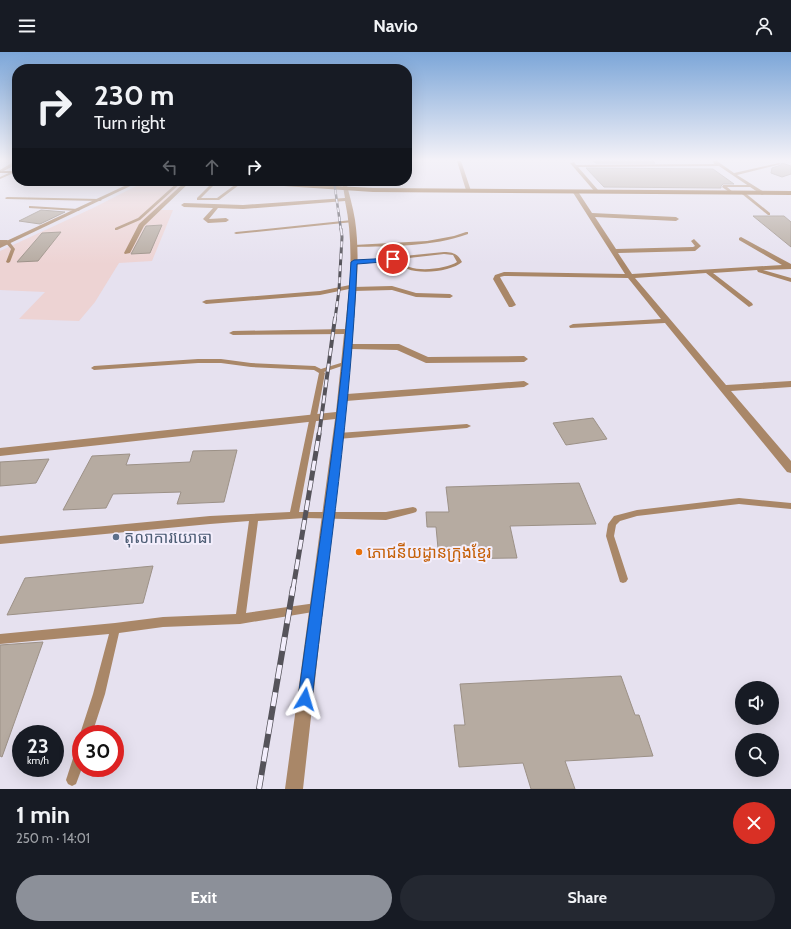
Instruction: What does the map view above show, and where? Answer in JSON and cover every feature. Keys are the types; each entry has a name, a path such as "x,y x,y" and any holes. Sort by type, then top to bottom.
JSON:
{"street":[{"path":"0,246 4,242 109,195"},
{"path":"127,253 141,225 173,195"},
{"path":"184,205 216,207 290,204 324,195"},
{"path":"294,789 341,415 348,346 353,288 354,246 352,221 346,195"},
{"path":"577,195 631,276 791,469"},
{"path":"216,207 206,219 208,221 226,220"},
{"path":"590,214 676,219"},
{"path":"741,239 791,267"},
{"path":"615,251 697,249 698,246 694,241"},
{"path":"512,305 497,279 497,276 504,274 631,276 791,267"},
{"path":"753,268 791,280"},
{"path":"708,272 749,305"},
{"path":"206,302 320,293 353,288"},
{"path":"573,326 667,321"},
{"path":"233,333 349,331"},
{"path":"348,346 399,347 426,360 524,359"},
{"path":"342,398 524,384"},
{"path":"724,388 791,384"},
{"path":"0,452 341,415"}],"lane":[{"path":"116,229 139,219 165,195"},
{"path":"202,195 198,199 218,199 223,195"},
{"path":"746,195 769,214"},
{"path":"7,198 100,200"},
{"path":"30,207 78,210"},
{"path":"236,233 352,221"},
{"path":"354,246 436,240 459,236 466,233"},
{"path":"4,242 13,249 8,262"},
{"path":"354,262 453,253 458,257 460,262 456,266 435,270 404,267 398,259"},
{"path":"353,288 392,288 416,295 450,296"},
{"path":"94,368 198,361 221,361 251,365 315,368 320,371 322,373 294,515"},
{"path":"320,371 346,362"},
{"path":"338,436 467,426"},
{"path":"623,579 610,536 612,524 617,518 637,513 739,501 791,506"},
{"path":"0,540 210,520 328,514 386,516 413,510"},
{"path":"240,619 254,517"},
{"path":"0,639 163,622 240,619 316,608"},
{"path":"89,725 116,628"}],"shaded area":[{"path":"118,195 171,195 155,210 173,210 152,261 119,263 95,302 79,321 19,319 45,292 0,290 0,251"}],"building":[{"path":"41,210 65,212 40,224 19,221"},
{"path":"753,216 784,216 791,222 791,247"},
{"path":"162,225 150,253 131,254 146,226"},
{"path":"61,232 38,261 17,262 42,233"},
{"path":"593,418 607,439 566,445 553,423"},
{"path":"237,450 224,502 177,504 181,492 113,494 106,508 63,510 92,456 130,454 126,465 190,462 193,451"},
{"path":"49,459 36,483 0,486 0,462"},
{"path":"579,483 596,524 510,526 517,558 439,559 436,527 427,527 426,512 449,512 446,487"},
{"path":"153,566 143,603 7,615 25,578"},
{"path":"43,642 13,725 12,725 2,757 0,756 0,645"},
{"path":"621,676 635,715 639,715 653,756 565,761 575,789 531,789 523,763 459,767 454,725 465,725 460,684"}],"railway":[{"path":"336,195 341,230"},
{"path":"335,319 339,290 342,237 341,229"},
{"path":"319,435 335,318"},
{"path":"293,589 319,434"},
{"path":"259,789 293,588"}],"place":[{"name":"តុលាការយោធា","path":"116,537"},
{"name":"ភោជនីយដ្ធានក្រុងខ្មែរ","path":"359,552"}],"route":[{"path":"305,699 341,415 352,303 354,262 393,259"}]}
